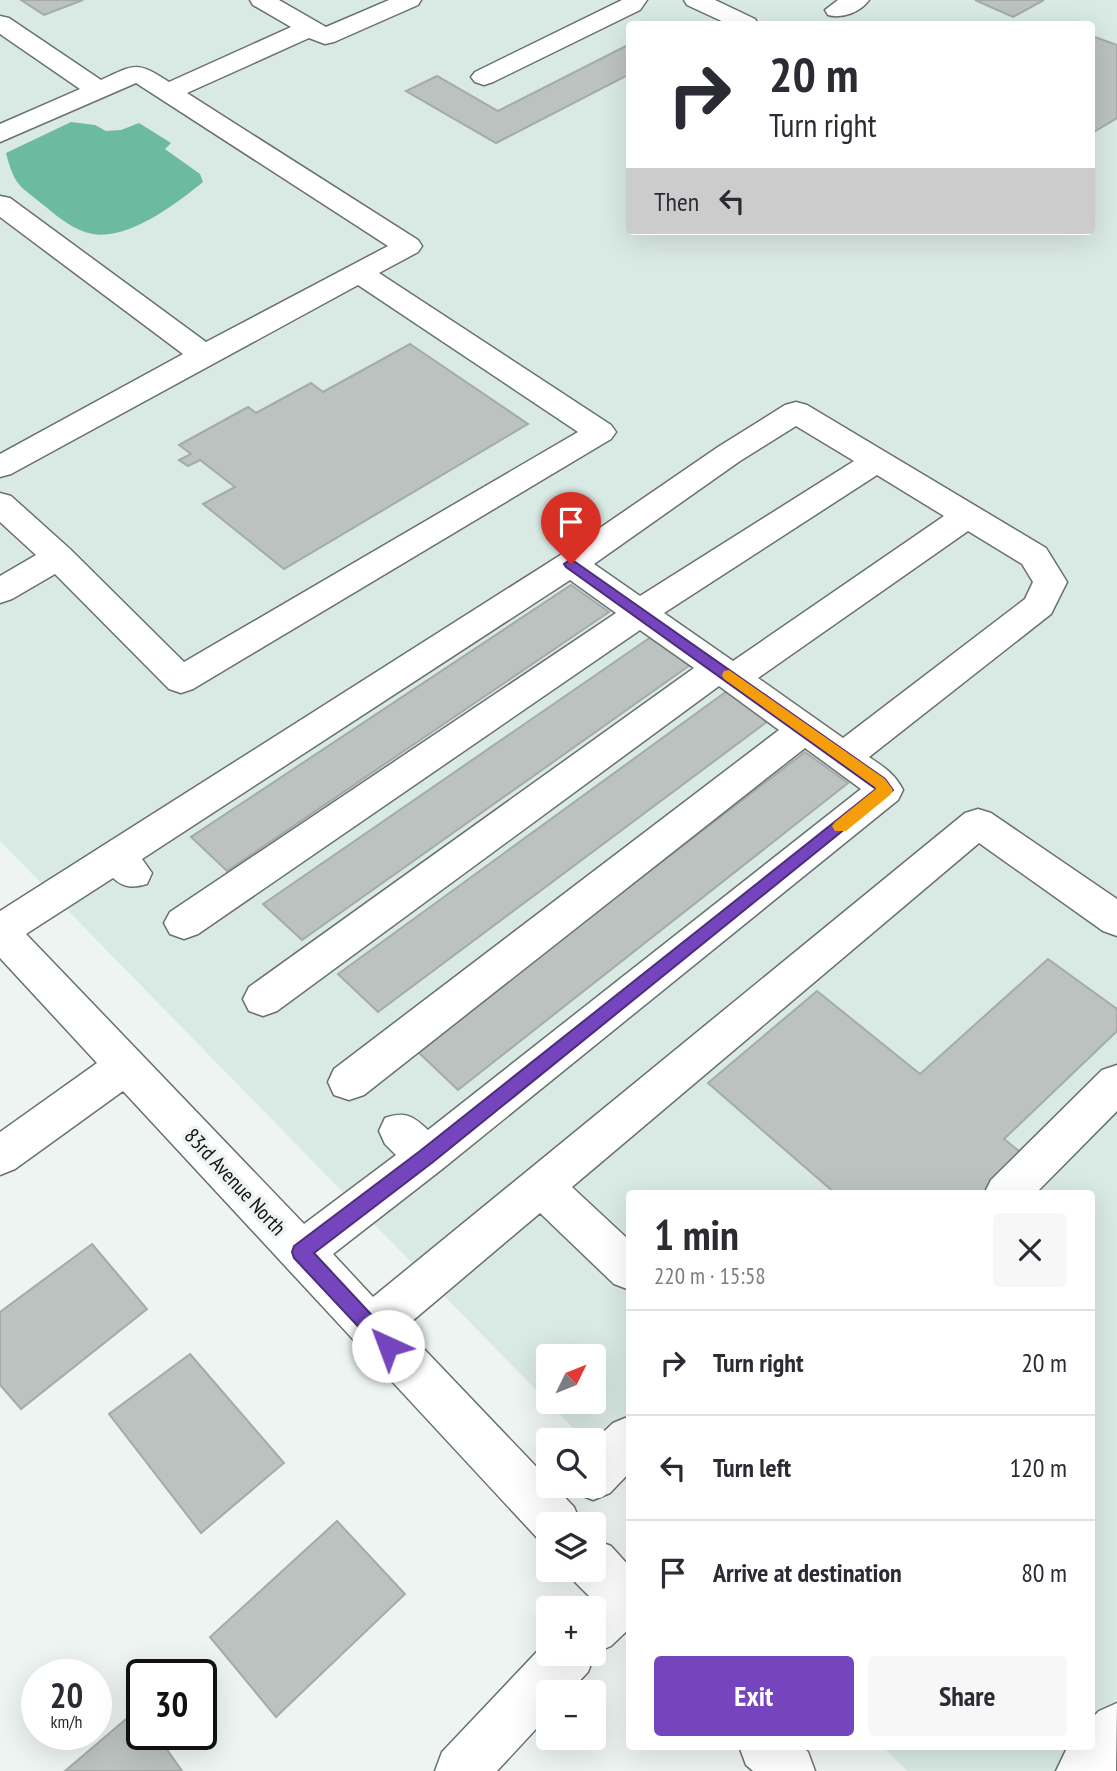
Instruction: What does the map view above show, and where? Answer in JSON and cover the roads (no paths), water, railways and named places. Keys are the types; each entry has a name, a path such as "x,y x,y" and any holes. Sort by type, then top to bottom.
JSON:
{"street":[{"path":"262,0 325,37 409,0"},
{"path":"484,77 631,5 635,0"},
{"path":"696,0 740,21"},
{"path":"0,23 99,90"},
{"path":"167,92 310,29"},
{"path":"0,134 20,114 99,90 138,73 408,246 0,467"},
{"path":"0,204 204,355"},
{"path":"0,504 58,557 181,680 600,432 359,273"},
{"path":"0,932 124,865 571,564 729,454 796,412 1034,556 1050,582 1039,606 844,757"},
{"path":"184,923 641,612 877,461"},
{"path":"263,999 726,673 967,516"},
{"path":"0,591 58,557"},
{"path":"301,1252 413,1144 885,790 880,783 844,757 571,564"},
{"path":"349,1082 805,729"},
{"path":"370,1327 978,823 1117,920"},
{"name":"83rd Avenue North","path":"0,932 370,1327 563,1509"},
{"path":"0,1156 126,1066"},
{"path":"1010,1190 1117,1083"},
{"path":"541,1186 626,1266"},
{"path":"606,1463 626,1443"},
{"path":"461,1771 559,1666"},
{"path":"1082,1771 1117,1729"},
{"path":"769,1750 789,1771"}]}
